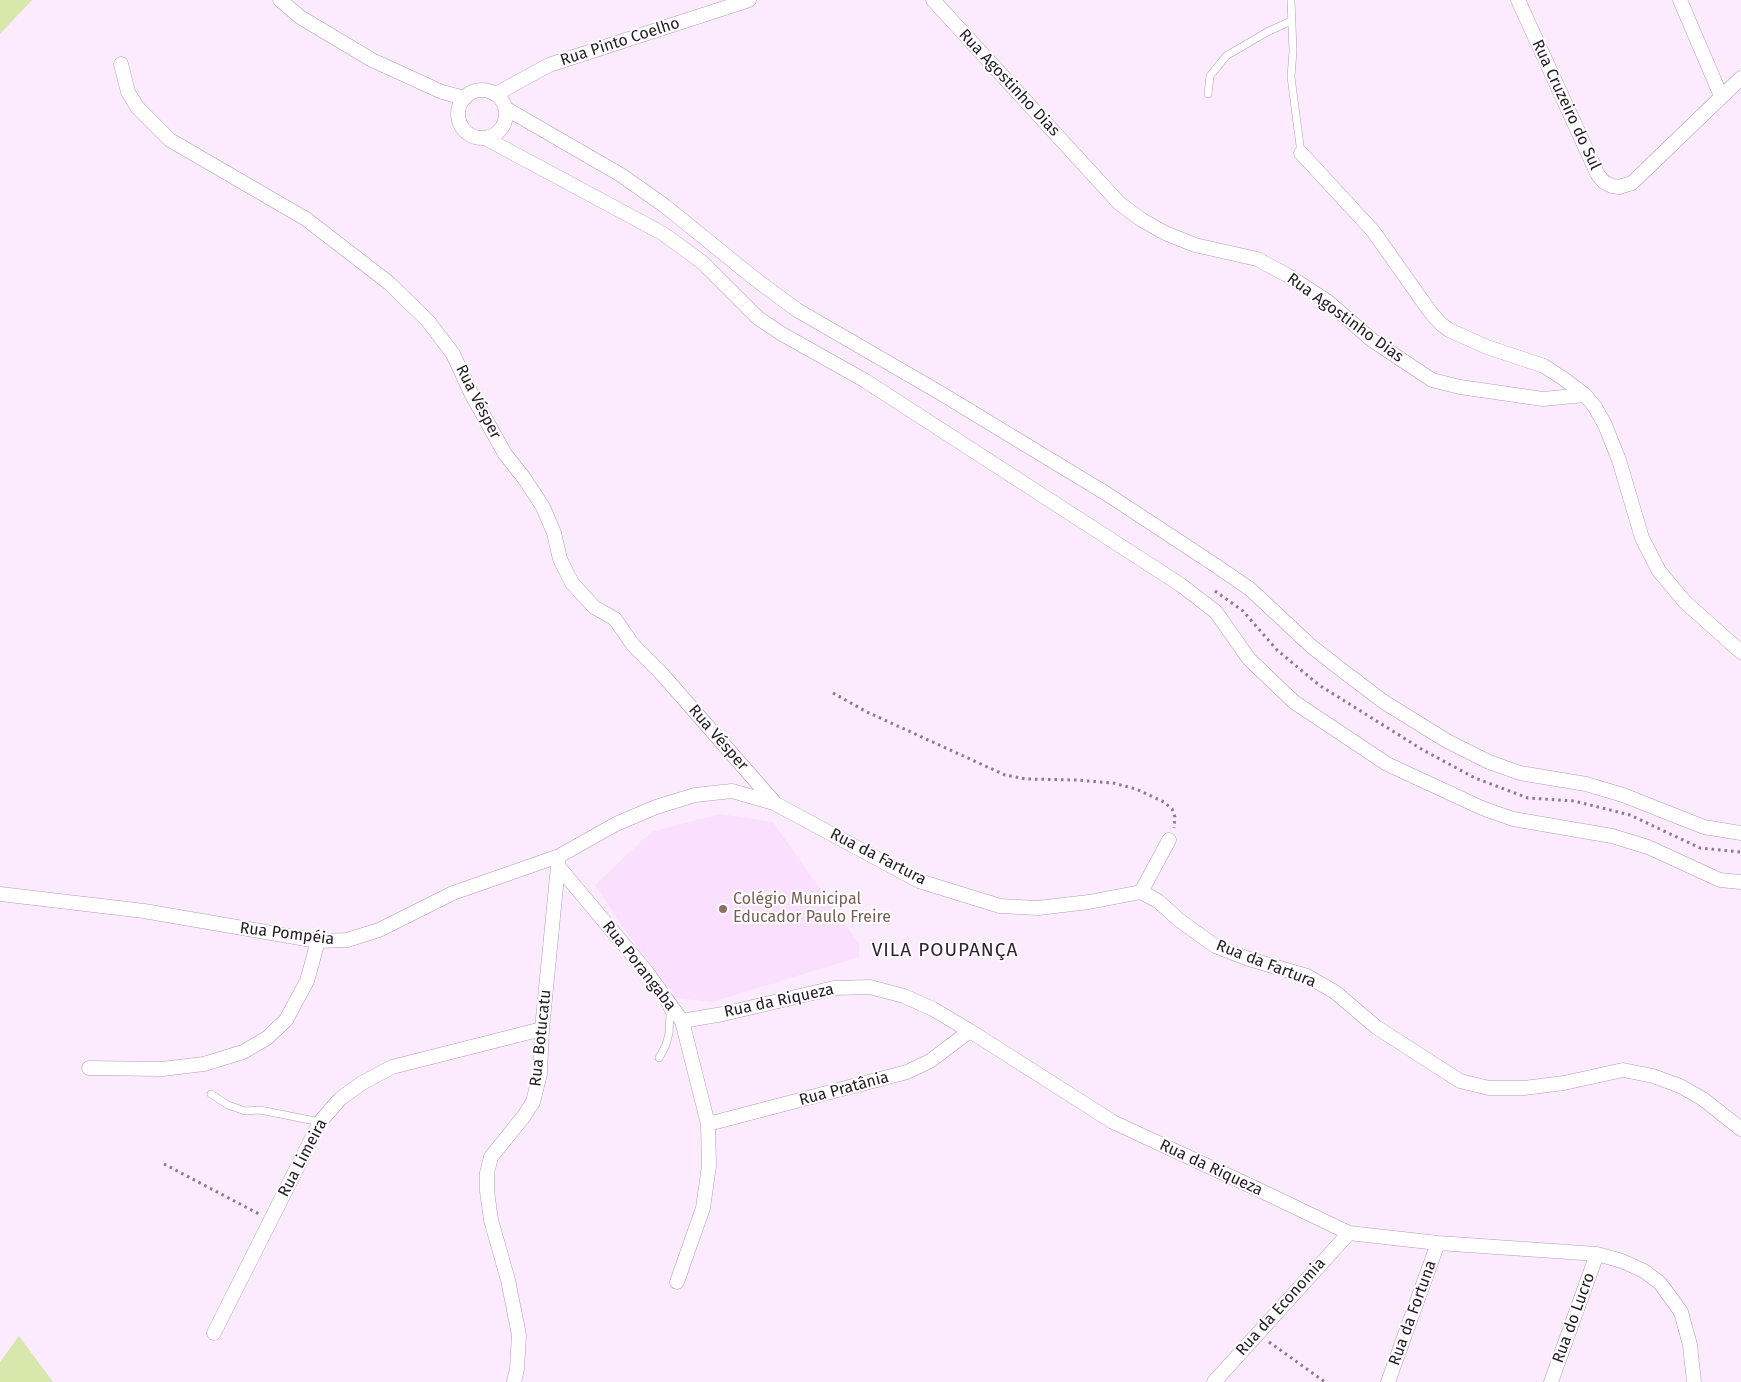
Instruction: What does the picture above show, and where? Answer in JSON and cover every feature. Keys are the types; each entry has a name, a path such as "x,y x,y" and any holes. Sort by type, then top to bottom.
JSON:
{"street":[{"path":"280,0 300,16 372,60 442,92 465,98"},
{"name":"Rua Pinto Coelho","path":"496,94 550,65 750,0"},
{"name":"Rua Agostinho Dias","path":"933,0 1119,203 1142,220 1165,233 1195,245 1257,259 1287,275 1327,301 1372,340 1432,380 1460,387 1543,399 1585,395"},
{"name":"Rua Cruzeiro do Sul","path":"1518,0 1598,175 1604,182 1612,186 1619,187 1632,183 1721,96"},
{"path":"1680,0 1721,96 1741,78"},
{"name":"Rua Vésper","path":"121,64 128,92 137,107 170,140 306,219 390,283 428,321 454,354 472,395 506,454 543,507 554,533 560,559 572,583 594,607 614,619 633,645 662,674 774,803"},
{"path":"488,91 496,94 502,100 506,116 500,131 493,136 485,138 477,138 469,134 463,128 460,121 458,113 460,105 472,93 488,91"},
{"path":"505,108 621,176 665,206 797,310 1107,494 1229,574 1250,589 1342,672 1384,702 1447,741 1489,762 1520,773 1586,784 1623,795 1704,827 1741,833"},
{"path":"485,138 662,233 702,262 758,318 782,334 864,380 1181,585 1216,612 1249,659 1294,702 1388,764 1482,808 1513,819 1612,836 1648,847 1720,880 1741,882"},
{"path":"1301,153 1373,231 1413,289 1441,324 1449,330 1487,347 1544,366 1585,395 1595,407 1605,425 1619,460 1642,538 1659,571 1685,602 1741,652"},
{"name":"Rua da Fartura","path":"558,861 616,824 656,807 695,795 732,790 774,803 919,881 1000,906 1038,908 1089,902 1141,892 1158,901 1179,920 1215,946 1307,976 1328,988 1376,1026 1460,1081 1489,1088 1524,1088 1564,1083 1623,1070 1652,1076 1680,1086 1703,1099 1741,1129"},
{"path":"1141,892 1169,840"},
{"name":"Rua Pompéia","path":"0,894 144,911 318,941 348,940 379,930 453,893 558,861"},
{"name":"Rua Porangaba","path":"558,861 661,991 682,1021 708,1124 709,1166 703,1208 677,1282"},
{"name":"Rua Botucatu","path":"514,1382 517,1370 519,1335 508,1280 491,1220 486,1173 491,1157 524,1116 532,1102 540,1074 542,1029 558,861"},
{"path":"89,1068 162,1069 204,1064 243,1052 267,1038 286,1020 307,981 318,941"},
{"name":"Rua da Riqueza","path":"682,1021 723,1014 834,988 870,987 904,996 932,1009 970,1031 1113,1122 1348,1233 1438,1243 1597,1254 1644,1271 1660,1283 1680,1312 1690,1345 1694,1382"},
{"name":"Rua Limeira","path":"214,1333 320,1122 340,1099 362,1083 392,1067 542,1029"},
{"name":"Rua Pratânia","path":"708,1124 907,1072 930,1060 970,1031"},
{"name":"Rua da Economia","path":"1214,1382 1348,1233"},
{"name":"Rua da Fortuna","path":"1388,1382 1438,1243"},
{"name":"Rua do Lucro","path":"1551,1382 1597,1254"}],"lane":[{"path":"1291,0 1293,51 1291,77 1301,153"},
{"path":"1208,94 1210,76 1226,56 1291,21"},
{"path":"659,1058 666,1045 669,1033 670,1014 661,991"},
{"path":"211,1094 228,1105 245,1111 260,1110 320,1122"}],"path":[{"path":"833,692 867,712 1005,775 1026,779 1076,780 1113,784 1136,789 1152,796 1164,802 1172,809 1175,816 1174,827 1169,840"},
{"path":"164,1164 271,1220"},
{"path":"1257,1334 1326,1382"}],"shaded area":[{"name":"Colégio Municipal Educador Paulo Freire","path":"720,814 773,822 859,944 859,957 712,1002 677,998 627,933 595,885 651,832"}],"green space":[{"path":"0,0 32,0 0,34"},
{"path":"19,1336 53,1382 0,1382 0,1362"}],"place":[{"name":"Colégio Municipal Educador Paulo Freire","path":"723,909"}],"district":[{"name":"VILA POUPANÇA","path":"945,951"}]}
